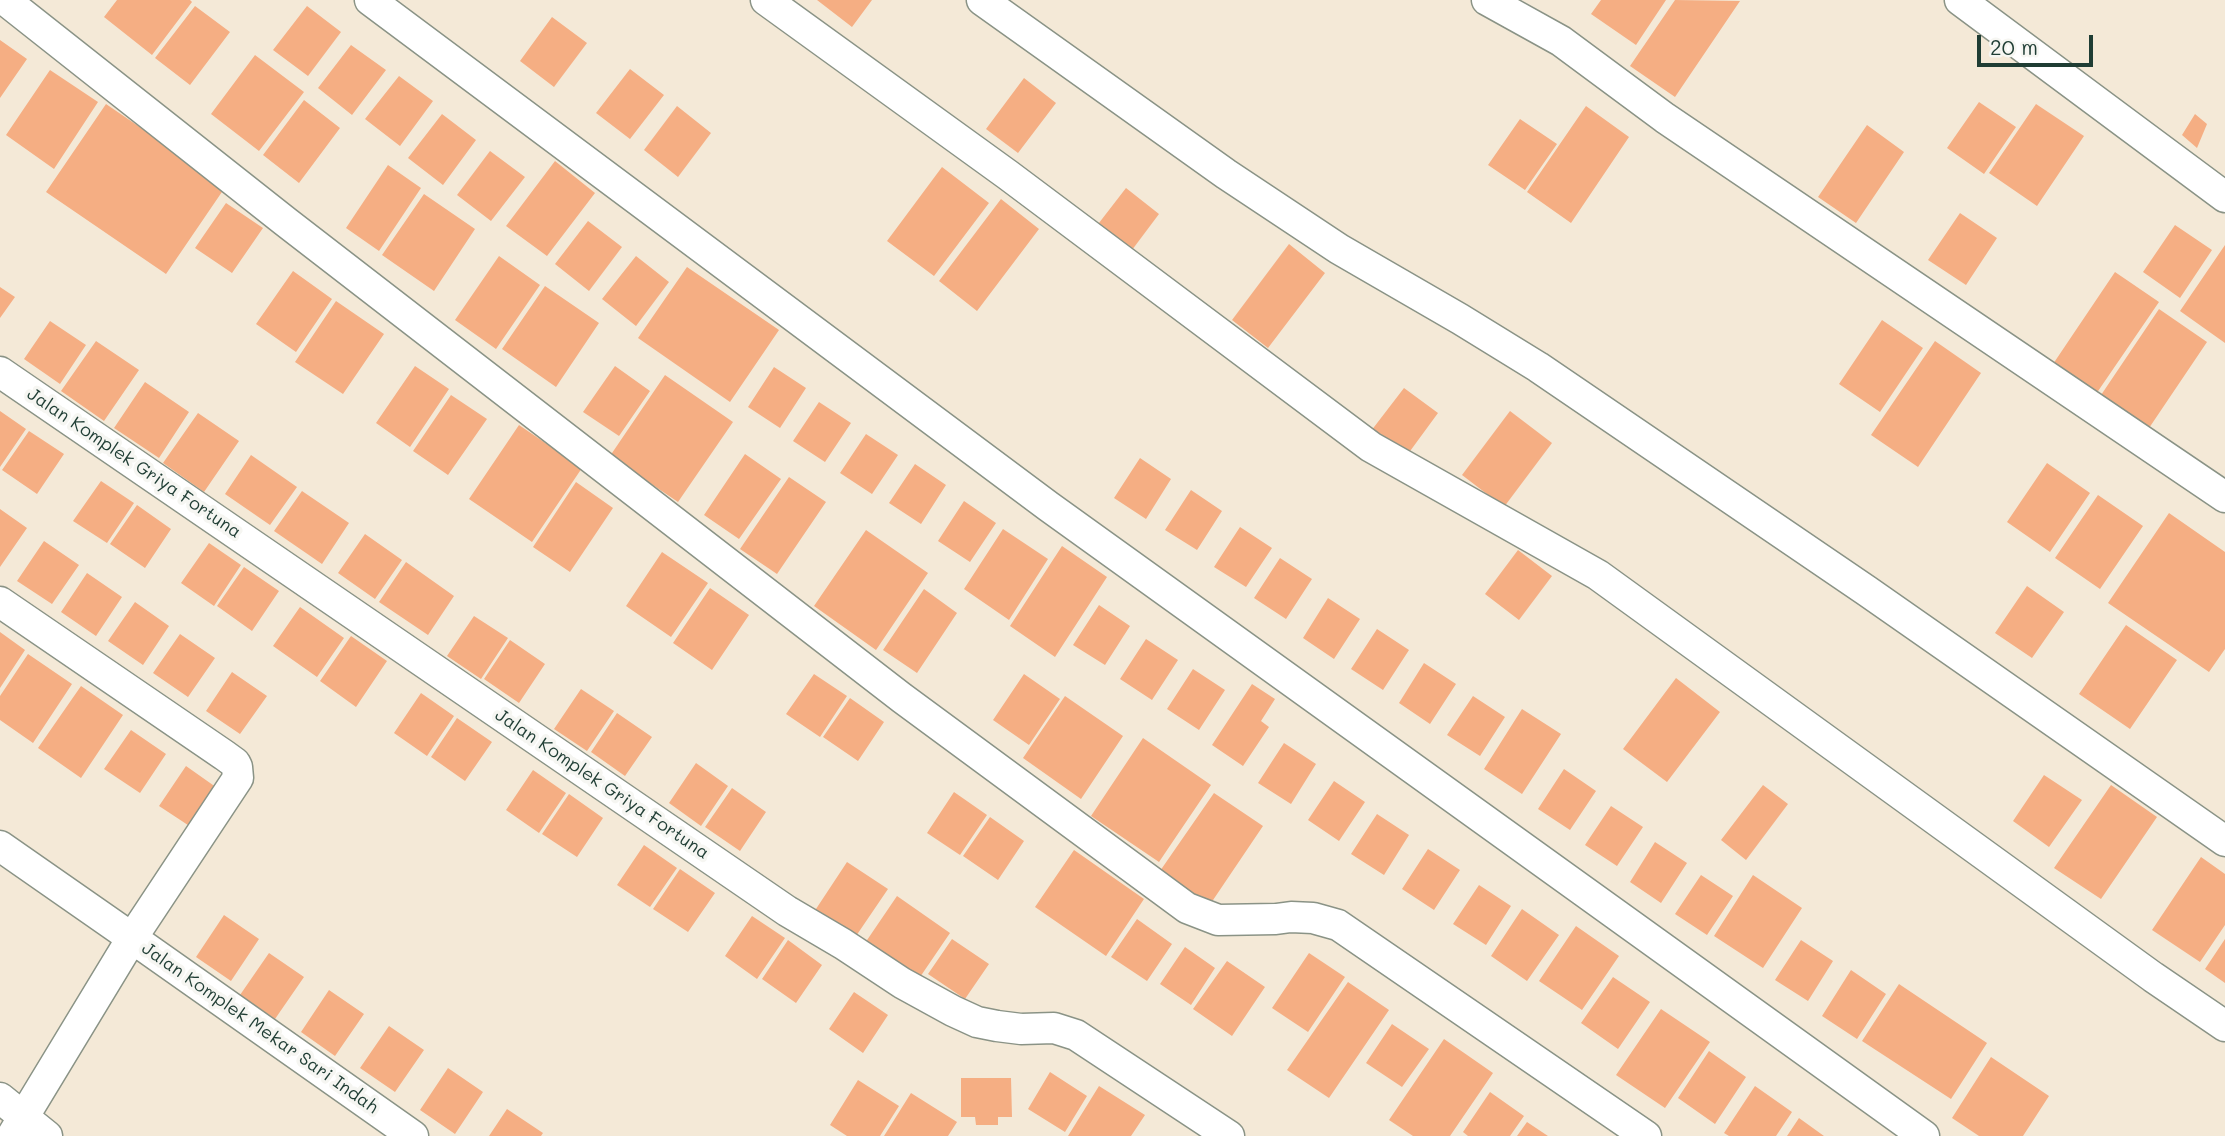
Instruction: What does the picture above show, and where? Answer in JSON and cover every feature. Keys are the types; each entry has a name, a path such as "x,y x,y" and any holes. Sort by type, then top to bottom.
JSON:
{"street":[{"path":"5,0 286,222 902,698 1187,908 1218,920 1291,917 1313,918 1338,925 1646,1136"},
{"path":"370,0 1048,506 1924,1136"},
{"path":"766,0 1008,175 1371,447 1598,575 2153,977 2225,1026"},
{"path":"982,0 1226,174 1339,249 1538,367 1867,591 2225,841"},
{"path":"1487,0 1560,41 1665,118 2225,497"},
{"path":"1960,0 2225,197"},
{"name":"Jalan Komplek Griya Fortuna","path":"0,372 787,911 844,944 902,983 977,1021 1021,1029 1054,1028 1076,1035 1229,1136"},
{"name":"Jalan Komplek Mekar Sari Indah","path":"0,602 235,763 238,778 132,938 412,1136"},
{"path":"0,846 132,938 19,1126"},
{"path":"0,1098 19,1126 47,1136"}],"building":[{"path":"117,0 192,2 152,55 104,17"},
{"path":"817,0 872,0 852,27"},
{"path":"1601,0 1666,0 1636,45 1591,14"},
{"path":"1675,0 1740,1 1675,97 1630,66"},
{"path":"195,6 230,32 190,85 155,58"},
{"path":"307,6 341,32 308,76 273,50"},
{"path":"552,17 587,43 554,87 520,61"},
{"path":"0,40 27,59 0,98"},
{"path":"351,45 386,70 352,115 318,88"},
{"path":"255,55 304,92 259,151 211,114"},
{"path":"630,69 664,95 630,139 596,113"},
{"path":"50,70 98,102 54,169 6,135"},
{"path":"399,76 433,101 400,146 365,119"},
{"path":"1024,78 1056,103 1018,153 986,129"},
{"path":"304,100 340,128 299,183 263,155"},
{"path":"1979,102 2016,127 1984,174 1947,148"},
{"path":"106,104 226,186 166,274 46,192"},
{"path":"2036,104 2084,136 2037,206 1989,173"},
{"path":"677,106 711,133 678,177 644,150"},
{"path":"1586,106 1629,137 1571,223 1527,192"},
{"path":"442,114 476,140 443,185 408,158"},
{"path":"2195,114 2207,124 2197,148 2182,135"},
{"path":"1520,119 1557,144 1525,190 1488,165"},
{"path":"1867,125 1904,152 1856,223 1818,197"},
{"path":"490,151 525,177 491,221 457,195"},
{"path":"555,161 595,193 547,256 506,226"},
{"path":"388,165 421,188 379,251 346,228"},
{"path":"942,167 989,203 934,276 887,241"},
{"path":"1126,188 1159,214 1126,258 1092,232"},
{"path":"424,194 475,229 434,291 382,255"},
{"path":"1001,199 1039,229 977,311 939,281"},
{"path":"226,203 263,228 232,273 195,248"},
{"path":"1960,213 1997,238 1966,285 1928,260"},
{"path":"588,221 622,247 589,291 555,264"},
{"path":"2175,225 2212,250 2180,298 2143,272"},
{"path":"1289,244 1325,273 1268,348 1232,320"},
{"path":"2225,245 2225,343 2180,311"},
{"path":"499,256 540,285 496,349 455,320"},
{"path":"636,256 669,282 636,326 602,299"},
{"path":"687,267 779,330 730,402 638,338"},
{"path":"293,271 332,299 296,352 256,324"},
{"path":"2115,272 2159,302 2094,397 2051,367"},
{"path":"545,286 599,323 556,387 502,349"},
{"path":"0,287 15,297 0,318"},
{"path":"336,301 384,334 343,394 295,362"},
{"path":"2159,309 2207,342 2145,434 2097,401"},
{"path":"1882,320 1923,348 1880,412 1839,384"},
{"path":"50,321 86,345 60,384 24,359"},
{"path":"96,341 139,370 104,421 61,391"},
{"path":"1935,341 1981,373 1918,467 1871,435"},
{"path":"415,366 449,389 410,447 376,423"},
{"path":"615,366 650,391 619,436 583,412"},
{"path":"774,367 806,388 780,428 748,407"},
{"path":"665,375 733,422 678,502 610,456"},
{"path":"145,382 189,412 159,458 114,428"},
{"path":"1404,388 1438,413 1405,458 1371,431"},
{"path":"451,395 487,419 448,475 413,451"},
{"path":"819,402 851,423 825,462 793,441"},
{"path":"0,411 26,429 0,467"},
{"path":"1510,411 1552,443 1504,507 1462,475"},
{"path":"198,413 239,441 204,492 163,463"},
{"path":"519,425 582,468 532,542 469,499"},
{"path":"29,431 64,454 37,494 2,470"},
{"path":"866,434 898,455 872,494 840,473"},
{"path":"745,454 781,479 739,539 704,515"},
{"path":"251,455 297,487 270,525 225,494"},
{"path":"1140,458 1171,479 1146,519 1114,498"},
{"path":"2047,463 2090,493 2050,552 2007,522"},
{"path":"915,464 946,485 921,524 889,503"},
{"path":"789,477 826,502 777,574 740,549"},
{"path":"101,481 134,503 107,543 73,521"},
{"path":"576,482 613,508 570,572 533,547"},
{"path":"1191,490 1222,511 1197,550 1165,530"},
{"path":"302,491 349,523 322,564 274,531"},
{"path":"2098,495 2143,526 2100,589 2055,558"},
{"path":"964,501 996,523 970,562 938,541"},
{"path":"137,505 171,529 145,568 110,544"},
{"path":"0,509 27,528 0,567"},
{"path":"2169,513 2225,552 2225,649 2209,672 2108,603"},
{"path":"1240,527 1272,548 1246,587 1214,567"},
{"path":"1003,529 1048,559 1009,620 964,589"},
{"path":"866,530 928,573 876,650 814,606"},
{"path":"365,534 402,560 375,599 338,573"},
{"path":"44,541 79,565 52,604 17,581"},
{"path":"209,543 241,565 214,606 181,583"},
{"path":"1062,546 1107,577 1055,657 1010,626"},
{"path":"1518,550 1552,576 1519,620 1485,594"},
{"path":"662,552 708,583 671,637 626,606"},
{"path":"1280,558 1312,579 1286,619 1254,598"},
{"path":"406,562 454,596 428,635 379,602"},
{"path":"244,567 279,591 252,631 217,606"},
{"path":"87,573 122,597 96,636 61,612"},
{"path":"2027,586 2064,612 2032,658 1995,633"},
{"path":"710,588 749,615 712,670 673,643"},
{"path":"924,589 957,613 917,673 883,650"},
{"path":"1328,598 1360,619 1334,659 1303,638"},
{"path":"135,602 169,626 143,665 108,641"},
{"path":"1099,605 1130,626 1105,665 1073,645"},
{"path":"300,607 344,638 317,677 273,646"},
{"path":"474,616 508,638 481,679 447,656"},
{"path":"2126,625 2177,660 2130,729 2079,694"},
{"path":"1377,629 1409,650 1383,690 1351,669"},
{"path":"0,632 25,650 0,688"},
{"path":"180,634 215,658 188,697 153,673"},
{"path":"351,636 387,661 356,707 320,681"},
{"path":"1146,639 1178,660 1152,700 1120,679"},
{"path":"510,640 545,664 519,703 484,679"},
{"path":"28,654 72,684 33,743 0,720 0,696"},
{"path":"1424,663 1456,684 1430,724 1399,703"},
{"path":"1193,669 1225,690 1199,730 1167,709"},
{"path":"232,672 267,696 240,734 206,711"},
{"path":"814,674 847,696 820,737 786,714"},
{"path":"1024,674 1060,699 1029,745 993,720"},
{"path":"1676,678 1720,712 1667,782 1623,749"},
{"path":"1252,684 1275,699 1261,721 1269,727 1243,766 1212,745"},
{"path":"81,686 123,715 81,778 38,748"},
{"path":"581,689 614,711 587,751 554,729"},
{"path":"421,693 454,716 427,756 394,733"},
{"path":"1065,696 1123,736 1081,799 1023,758"},
{"path":"1473,696 1505,717 1480,756 1447,735"},
{"path":"850,698 884,722 858,761 823,737"},
{"path":"1522,709 1561,734 1522,794 1484,769"},
{"path":"617,713 652,737 625,776 591,752"},
{"path":"457,718 492,742 465,781 431,757"},
{"path":"131,730 166,754 140,793 104,769"},
{"path":"1143,738 1211,785 1159,862 1091,816"},
{"path":"1284,743 1316,764 1291,804 1258,783"},
{"path":"696,763 728,786 701,826 669,803"},
{"path":"186,766 220,790 194,829 159,806"},
{"path":"1564,769 1596,791 1570,830 1538,809"},
{"path":"533,770 566,793 539,833 506,810"},
{"path":"2044,775 2082,800 2049,847 2013,821"},
{"path":"1334,781 1365,802 1339,841 1308,820"},
{"path":"1763,785 1788,804 1746,860 1721,840"},
{"path":"2111,785 2157,817 2101,899 2054,868"},
{"path":"732,788 766,812 740,851 705,827"},
{"path":"954,792 987,815 960,855 927,833"},
{"path":"1214,793 1263,826 1209,906 1160,871"},
{"path":"569,794 603,818 577,857 542,834"},
{"path":"1611,806 1643,827 1617,866 1585,845"},
{"path":"1377,814 1409,835 1384,875 1351,854"},
{"path":"990,817 1024,841 998,880 963,856"},
{"path":"1655,842 1687,863 1661,903 1630,882"},
{"path":"644,845 677,868 650,907 617,885"},
{"path":"1428,849 1460,870 1434,910 1402,889"},
{"path":"1074,850 1144,899 1106,956 1035,907"},
{"path":"2201,857 2225,874 2225,925 2200,962 2152,930"},
{"path":"847,862 888,889 854,939 814,912"},
{"path":"680,869 715,893 688,932 653,909"},
{"path":"1701,875 1733,896 1707,935 1675,914"},
{"path":"1753,875 1802,908 1763,968 1714,936"},
{"path":"1479,885 1511,906 1486,945 1453,924"},
{"path":"897,896 950,933 916,983 863,946"},
{"path":"1522,909 1559,935 1527,981 1491,956"},
{"path":"224,915 259,939 231,981 196,957"},
{"path":"752,916 785,938 757,979 725,956"},
{"path":"1137,919 1172,944 1147,981 1111,957"},
{"path":"1576,926 1619,956 1582,1010 1539,981"},
{"path":"952,939 989,964 965,999 928,974"},
{"path":"2225,939 2225,983 2205,969"},
{"path":"788,940 822,965 796,1003 762,979"},
{"path":"1801,940 1833,961 1808,1001 1775,980"},
{"path":"1185,947 1215,968 1191,1005 1160,984"},
{"path":"269,953 304,977 275,1019 240,995"},
{"path":"1309,953 1345,977 1308,1032 1272,1008"},
{"path":"1227,961 1265,987 1232,1036 1193,1009"},
{"path":"1851,970 1886,994 1857,1039 1822,1016"},
{"path":"1613,977 1650,1002 1618,1049 1581,1023"},
{"path":"1348,982 1389,1010 1329,1098 1287,1070"},
{"path":"1899,984 1987,1043 1951,1099 1862,1041"},
{"path":"329,990 364,1014 335,1056 301,1032"},
{"path":"854,992 888,1015 863,1053 829,1029"},
{"path":"1661,1009 1710,1042 1665,1108 1616,1075"},
{"path":"1392,1024 1429,1049 1402,1087 1366,1063"},
{"path":"389,1026 424,1050 395,1092 360,1068"},
{"path":"1444,1039 1493,1073 1450,1136 1413,1136 1389,1120"},
{"path":"1709,1051 1746,1077 1715,1124 1678,1098"},
{"path":"1991,1057 2049,1096 2023,1136 1979,1136 1952,1118"},
{"path":"448,1068 483,1092 455,1134 420,1110"},
{"path":"1050,1072 1087,1096 1065,1132 1028,1109"},
{"path":"961,1078 1011,1078 1012,1117 998,1117 998,1125 976,1125 975,1117 961,1117"},
{"path":"858,1080 899,1106 880,1136 847,1136 830,1125"},
{"path":"1099,1086 1145,1115 1131,1136 1068,1136"},
{"path":"1755,1086 1792,1112 1776,1136 1729,1136 1724,1133"},
{"path":"1490,1092 1524,1116 1510,1136 1468,1136 1463,1132"},
{"path":"911,1093 957,1122 948,1136 884,1136"},
{"path":"507,1109 543,1133 541,1136 489,1136"},
{"path":"1799,1118 1824,1136 1787,1136"},
{"path":"1527,1122 1548,1136 1517,1136"}]}
